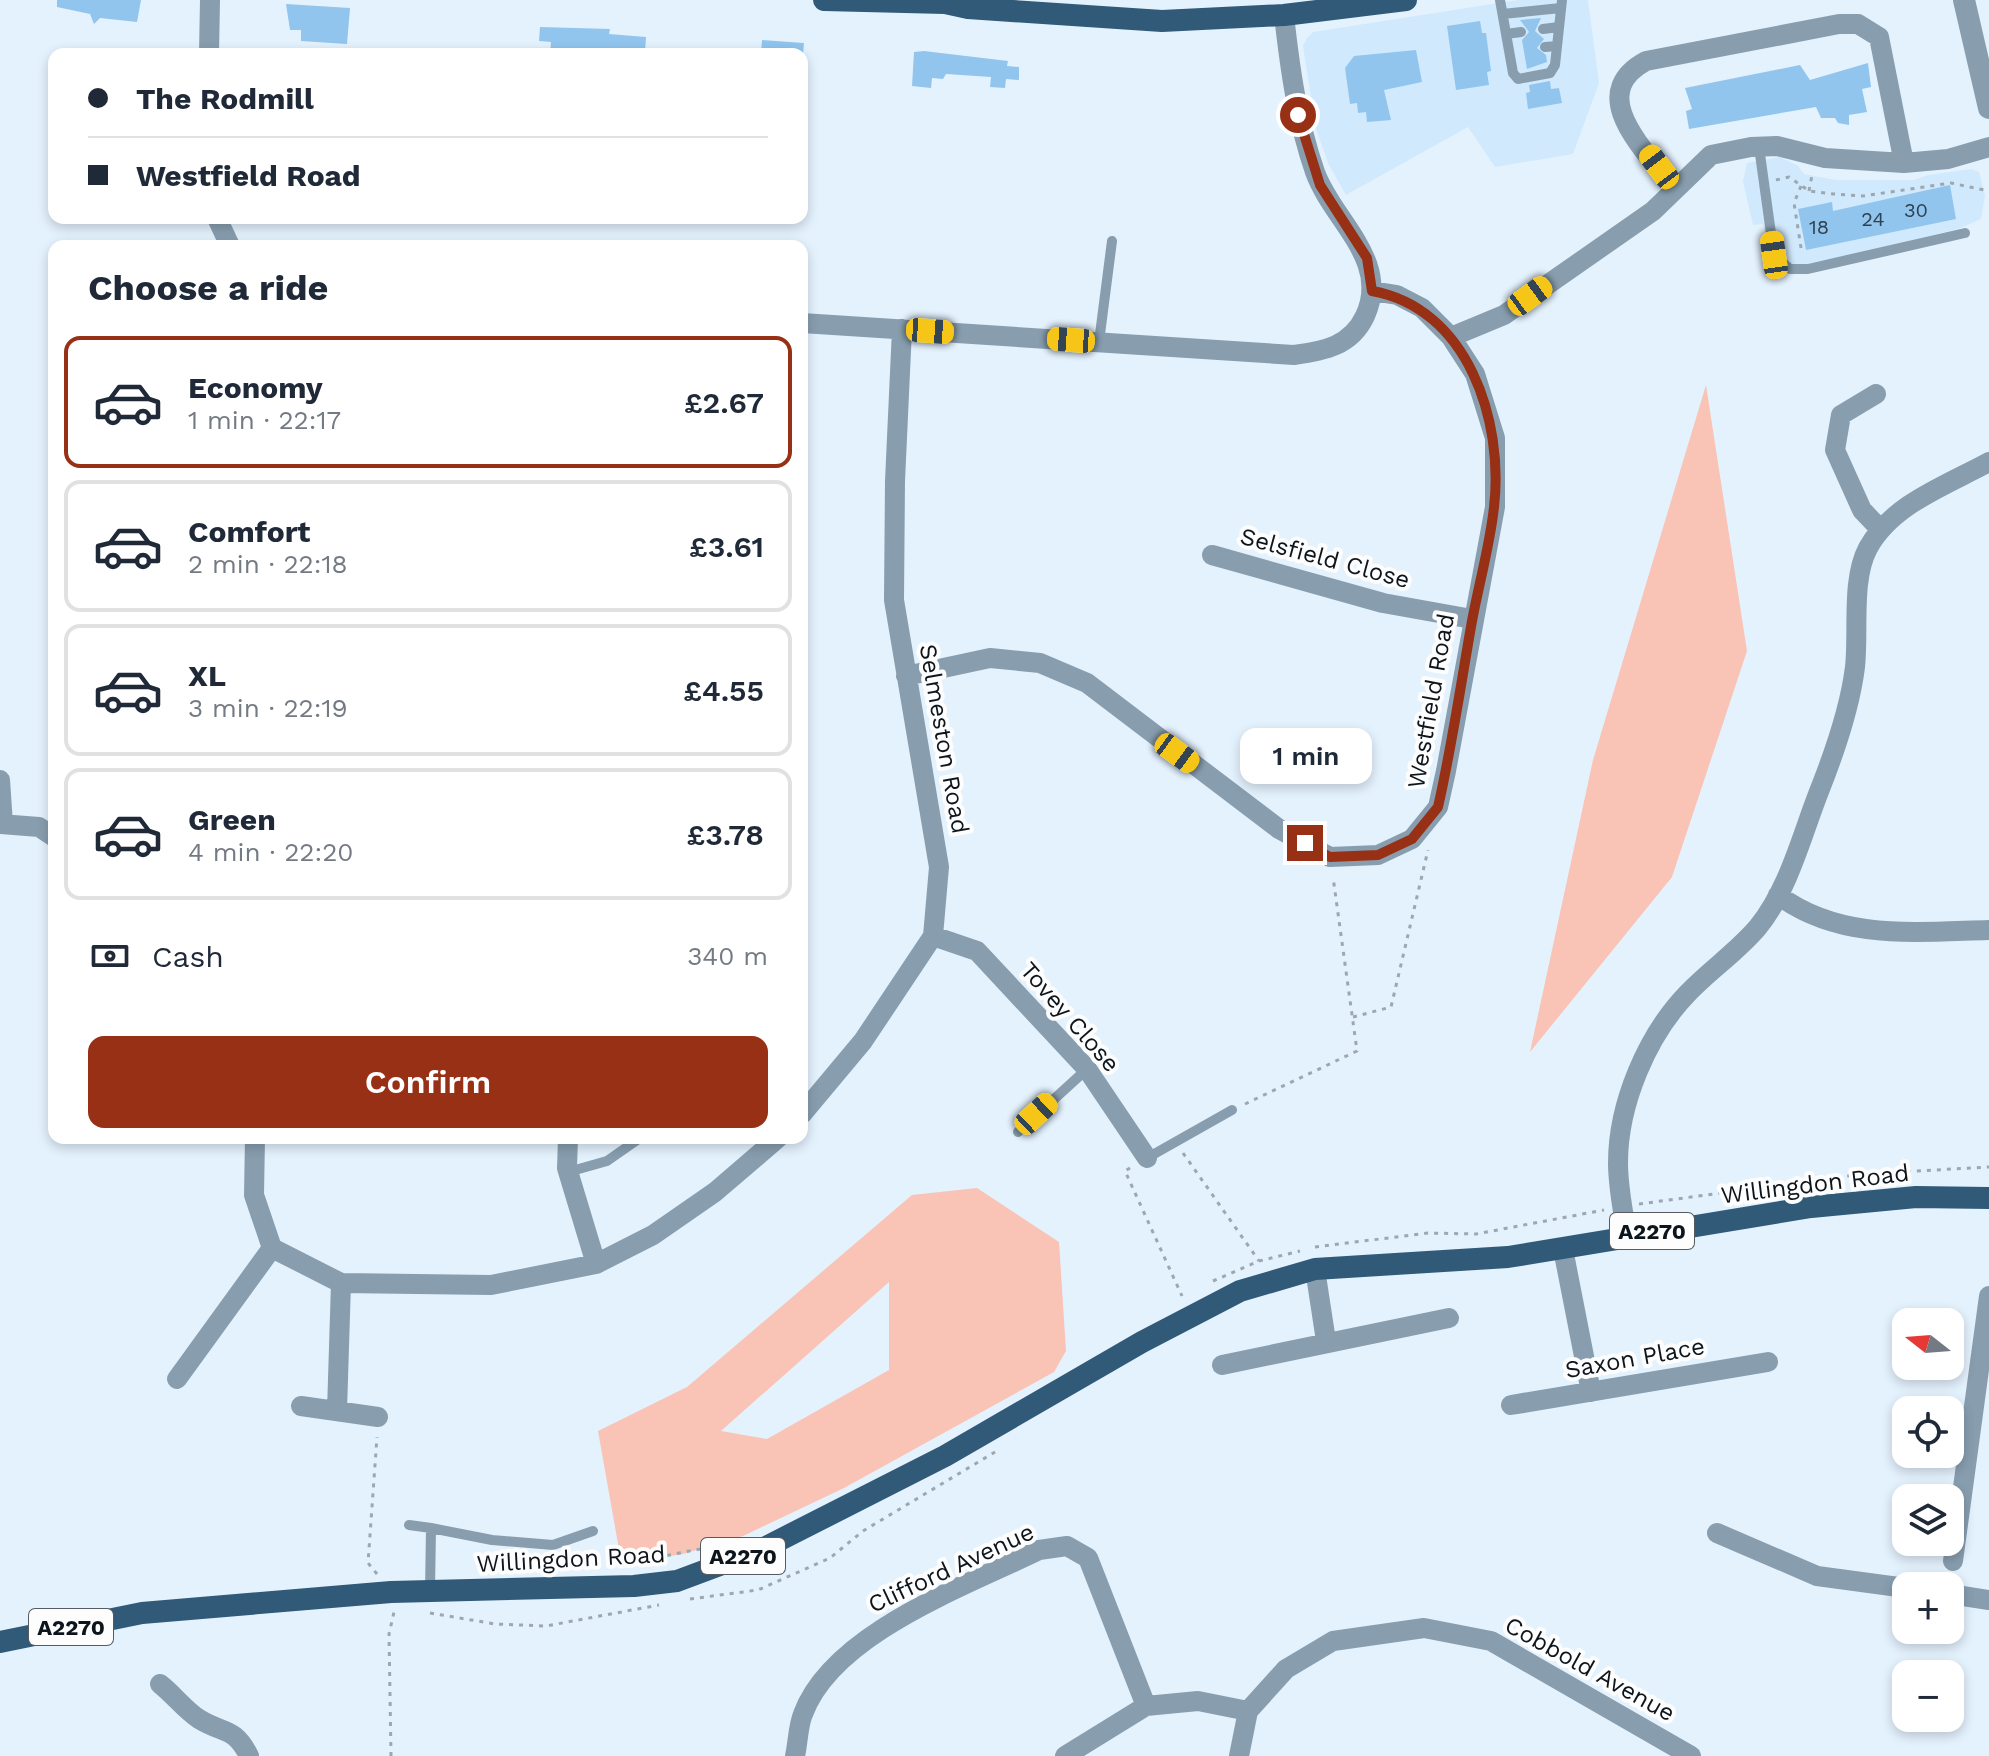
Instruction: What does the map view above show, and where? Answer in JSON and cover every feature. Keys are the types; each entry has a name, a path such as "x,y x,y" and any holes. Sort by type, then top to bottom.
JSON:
{"main road":[{"path":"824,0 945,2 983,9 1162,21 1284,15 1406,0"},
{"name":"Willingdon Road","path":"0,1642 142,1613 430,1591 634,1586 677,1581 760,1550 945,1456 1142,1342 1226,1298 1315,1269 1508,1257 1811,1207 1916,1197 1989,1198"}],"street":[{"path":"209,48 210,0"},
{"path":"1968,6 1989,108"},
{"path":"808,323 1294,355 1329,350 1352,335 1362,323 1372,291 1367,258 1320,185 1304,140 1292,90 1284,15"},
{"path":"1675,189 1626,124 1618,108 1621,81 1628,71 1646,61 1839,24 1858,24 1879,37 1904,163"},
{"path":"1451,337 1504,315 1653,211 1711,155 1777,146 1840,161 1904,163 1948,159 1989,147"},
{"name":"Westfield Road","path":"1330,857 1378,855 1412,839 1438,807 1495,507 1495,438 1475,374 1451,337 1422,308 1397,295 1372,291"},
{"name":"Selmeston Road","path":"808,1107 863,1041 933,936 939,867 894,600 895,481 902,329"},
{"path":"1876,394 1841,415 1835,450 1862,510 1880,529"},
{"path":"1627,1235 1618,1164 1620,1136 1629,1098 1644,1059 1668,1016 1758,927 1778,895 1840,731 1854,672 1860,570 1880,529 1902,509 1989,462"},
{"name":"Selsfield Close","path":"1212,555 1383,603 1472,619"},
{"path":"906,676 990,658 1040,663 1064,673 1087,683 1279,829 1330,857"},
{"path":"0,780 2,824 39,827 48,833"},
{"path":"1778,895 1834,924 1854,929 1918,932 1989,930"},
{"name":"Tovey Close","path":"933,936 977,951 1087,1069 1147,1158"},
{"path":"255,1144 254,1195 272,1248 341,1283 491,1285 596,1264 653,1235 702,1201 771,1144"},
{"path":"568,1144 568,1172 596,1264"},
{"path":"177,1379 272,1248"},
{"path":"1563,1249 1591,1392"},
{"path":"1315,1269 1326,1341"},
{"path":"337,1411 341,1283"},
{"path":"1953,1561 1989,1296"},
{"path":"1222,1365 1326,1341 1449,1318"},
{"name":"Saxon Place","path":"1511,1405 1768,1362"},
{"path":"301,1406 378,1417"},
{"path":"1717,1533 1817,1576 1892,1586"},
{"name":"Clifford Avenue","path":"795,1756 803,1714 809,1703 830,1670 869,1635 1039,1550 1067,1546 1088,1558 1146,1706"},
{"path":"1964,1596 1989,1600"},
{"name":"Cobbold Avenue","path":"1248,1711 1286,1669 1333,1641 1424,1628 1491,1641 1691,1756"},
{"path":"160,1684 199,1720 231,1731 249,1756"},
{"path":"1065,1756 1146,1706 1198,1701 1248,1711 1239,1756"}],"lane":[{"path":"1500,0 1513,73 1518,79 1550,73 1555,65 1562,4 1503,14"},
{"path":"1543,29 1559,27"},
{"path":"1506,34 1521,32"},
{"path":"1545,47 1557,46"},
{"path":"1510,52 1524,50"},
{"path":"1759,147 1774,255 1781,265 1790,269 1808,269 1965,233"},
{"path":"1099,342 1112,241"},
{"path":"1018,1132 1087,1069"},
{"path":"1147,1158 1232,1110"},
{"path":"568,1172 607,1161 631,1144"},
{"path":"409,1525 492,1540 553,1545 593,1531"},
{"path":"430,1591 431,1528"}],"path":[{"path":"1777,180 1789,177 1809,191 1863,196 1951,183 1989,191"},
{"path":"1809,191 1812,177"},
{"path":"1801,186 1794,203 1802,255"},
{"path":"1352,1018 1391,1007 1431,838"},
{"path":"1232,1110 1357,1051 1330,857"},
{"path":"1175,1142 1259,1261 1206,1284"},
{"path":"1147,1158 1125,1171 1182,1296 1195,1290"},
{"path":"616,1565 683,1554 713,1545"}],"shaded area":[{"path":"1518,0 1588,0 1599,83 1573,154 1495,167 1468,127 1346,195 1329,165 1316,129 1303,46 1307,38 1313,32"},
{"path":"1780,157 1798,166 1804,174 1836,180 1914,180 1971,169 1979,172 1985,195 1981,219 1958,229 1773,273 1763,224 1753,225 1743,181 1747,163"},
{"path":"1706,385 1747,651 1672,877 1530,1052 1593,760"},
{"path":"977,1188 1059,1242 1066,1351 1054,1372 844,1488 743,1536 683,1554 626,1563 620,1555 598,1431 687,1387 912,1195","holes":["889,1282 889,1370 767,1439 721,1431"]}],"building":[{"path":"57,0 141,0 137,22 100,18 94,24 90,14 57,7"},
{"path":"286,4 350,8 347,44 301,41 301,30 290,30"},
{"path":"1541,18 1535,31 1544,39 1537,48 1546,55 1547,62 1527,69 1522,40 1529,32 1520,20"},
{"path":"1480,21 1482,33 1486,33 1491,71 1487,72 1489,85 1456,90 1447,26"},
{"path":"540,27 610,29 609,34 646,37 645,48 550,48 551,42 539,41"},
{"path":"762,40 804,43 804,48 761,48"},
{"path":"1416,50 1422,82 1384,90 1391,120 1367,122 1366,112 1358,113 1357,103 1350,104 1345,68 1354,56"},
{"path":"914,52 1008,61 1007,66 1019,67 1019,80 1006,79 1005,88 990,87 991,77 946,74 943,79 932,78 931,88 912,86"},
{"path":"1868,63 1871,87 1862,89 1867,112 1849,115 1849,125 1838,123 1835,118 1821,118 1816,107 1689,129 1686,111 1692,109 1685,88 1800,65 1810,80"},
{"path":"1550,81 1551,89 1559,88 1562,103 1528,109 1526,93 1530,92 1529,85"},
{"path":"1950,185 1956,219 1806,250 1798,209 1832,202 1833,211"}],"route":[{"path":"1298,115 1320,185 1367,258 1372,291 1397,295 1422,308 1451,337 1475,374 1495,438 1495,507 1438,807 1412,839 1378,855 1330,857 1305,843"}]}
